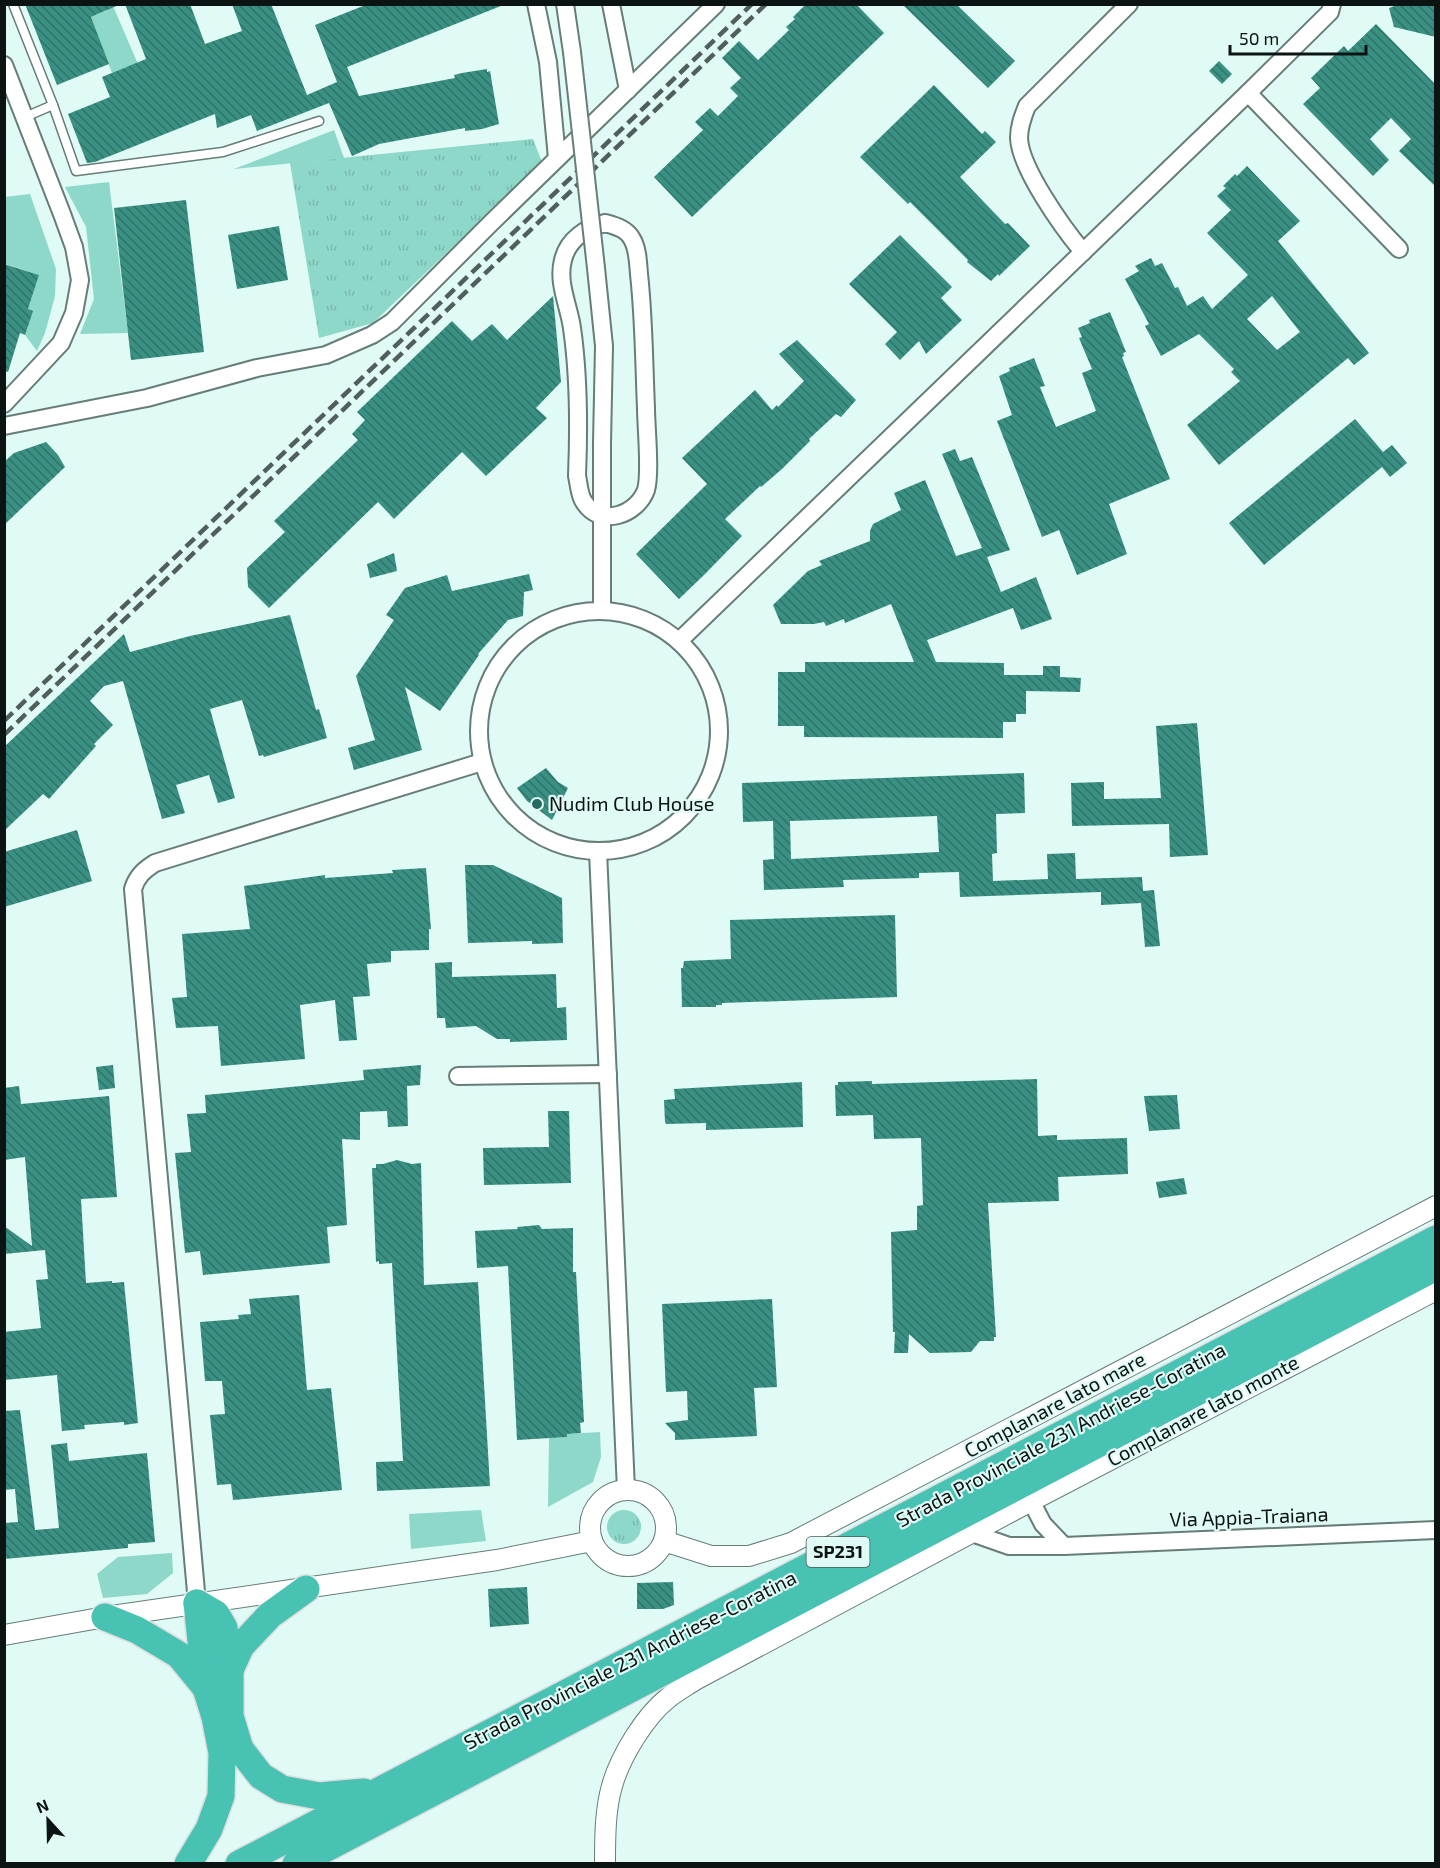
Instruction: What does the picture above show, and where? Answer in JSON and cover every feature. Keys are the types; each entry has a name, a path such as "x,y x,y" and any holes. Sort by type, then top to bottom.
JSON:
{"highway":[{"name":"Strada Provinciale 231 Andriese-Coratina","path":"239,1863 1436,1239"},
{"name":"Strada Provinciale 231 Andriese-Coratina","path":"296,1863 1436,1267"},
{"path":"230,1670 241,1646 270,1615 306,1589"},
{"path":"197,1603 216,1614 224,1628 230,1670 230,1716 240,1749 261,1776 282,1789 319,1796 381,1790"},
{"path":"188,1863 209,1828 221,1796 222,1753 215,1717 206,1688 197,1603"},
{"path":"105,1617 137,1630 179,1655 206,1688"},
{"path":"331,1863 424,1796"}],"street":[{"path":"536,4 548,62 557,158"},
{"path":"566,4 604,346 602,610"},
{"path":"611,4 628,90"},
{"path":"4,426 147,398 257,368 326,355 372,335 392,322 716,4"},
{"path":"1083,252 1068,234 1026,165 1020,146 1020,127 1027,106 1129,4"},
{"path":"679,641 1248,93 1330,12 1332,4"},
{"path":"4,65 26,117 74,247 80,280 74,313 61,343 4,404"},
{"path":"1248,93 1399,249"},
{"path":"605,223 621,227 632,237 637,253 641,293 648,458 646,490 636,507 622,515 603,516 591,510 584,502 577,476 578,381 572,326 562,275 563,260 571,243 585,230 605,223"},
{"path":"602,610 643,619 666,630 679,641 705,673 716,702 720,733 718,754 712,774 703,793 690,810 658,836 619,850 576,849 554,843 534,833 516,819 502,803 490,783 482,762 478,738 484,697 497,667 512,647 531,631 553,620 577,613 602,610"},
{"path":"197,1603 133,889 136,879 155,863 482,762"},
{"path":"598,851 626,1490"},
{"path":"458,1076 608,1074"},
{"name":"Complanare lato mare","path":"663,1541 711,1556 749,1556 791,1543 1436,1206"},
{"name":"Complanare lato monte","path":"604,1863 606,1825 612,1786 626,1753 645,1723 667,1699 695,1680 1031,1501 1436,1290"},
{"path":"626,1490 638,1491 650,1497 659,1505 665,1522 663,1541 657,1552 647,1561 627,1565 608,1561 598,1552 592,1541 590,1529 591,1517 604,1498 614,1492 626,1490"},
{"path":"1031,1501 1043,1524 1064,1546"},
{"name":"Via Appia-Traiana","path":"972,1533 1009,1546 1064,1546 1436,1530"},
{"path":"4,1635 197,1603 497,1560 592,1541"}],"lane":[{"path":"12,4 53,105 76,171 223,152 319,121"},
{"path":"26,117 53,105"}],"green space":[{"path":"113,6 141,71 126,67 112,73 91,17"},
{"path":"334,130 344,158 234,169"},
{"path":"533,139 542,162 373,323 319,338 290,163"},
{"path":"109,182 128,333 80,334 94,299 86,227 65,187"},
{"path":"30,194 56,269 55,296 45,333 37,351 25,335 32,311 28,309 39,275 5,264 4,197"},
{"path":"600,1432 601,1457 593,1482 548,1507 549,1438 567,1437 567,1434"},
{"path":"481,1510 486,1541 411,1549 409,1514"},
{"path":"624,1510 636,1515 641,1527 636,1539 624,1544 612,1539 607,1527 612,1515"},
{"path":"172,1553 173,1573 147,1594 103,1598 97,1574 118,1557"}],"building":[{"path":"25,4 121,4 91,17 109,64 57,85"},
{"path":"125,4 190,4 205,44 242,31 232,4 271,4 307,95 337,82 315,25 368,4 506,4 347,67 359,96 455,78 454,75 487,69 487,72 490,71 499,124 482,129 465,131 465,128 379,144 352,156 329,103 257,131 251,115 217,128 215,114 95,162 87,163 68,114 110,97 102,77 146,59"},
{"path":"806,4 856,4 884,33 692,217 654,177 703,130 695,122 710,108 718,116 738,96 730,88 741,78 722,58 739,41 758,60 789,30 786,27"},
{"path":"902,4 956,4 1015,61 988,88"},
{"path":"1400,4 1436,4 1436,37 1394,27 1389,8"},
{"path":"1376,24 1436,85 1436,187 1399,151 1411,139 1391,118 1370,139 1389,160 1373,176 1303,104 1320,88 1311,78 1344,46 1348,51"},
{"path":"1219,61 1232,74 1222,84 1209,71"},
{"path":"934,85 982,134 985,131 996,142 960,177 1005,224 1008,223 1030,246 991,281 967,262 968,260 910,202 908,204 860,157"},
{"path":"1247,166 1300,221 1278,241 1369,353 1354,365 1348,358 1219,465 1187,425 1240,381 1231,372 1234,369 1199,334 1161,356 1145,326 1149,324 1125,279 1139,271 1135,266 1151,258 1155,266 1162,263 1187,306 1203,296 1212,309 1248,275 1207,233 1231,210 1217,196 1226,188 1223,186 1235,174 1237,176","holes":["1272,296 1300,332 1277,350 1247,319"]},
{"path":"186,200 204,352 131,360 114,208"},
{"path":"279,226 288,280 237,289 228,235"},
{"path":"900,235 952,287 941,298 962,320 926,354 919,341 900,360 885,344 897,332 849,284"},
{"path":"4,264 39,275 28,309 33,311 25,335 20,333 8,372 4,371"},
{"path":"553,296 561,382 536,408 547,418 486,476 462,452 394,519 378,502 269,608 248,587 247,568 285,532 274,521 358,440 352,434 365,420 357,412 452,321 472,341 492,324 507,340"},
{"path":"1110,312 1126,352 1122,357 1170,479 1109,504 1127,554 1077,575 1059,530 1042,537 997,421 1012,415 999,376 1010,371 1009,368 1034,358 1045,386 1040,387 1056,427 1096,411 1082,373 1092,369 1079,338 1082,337 1078,328 1090,323 1089,320"},
{"path":"797,340 856,400 841,417 836,414 782,469 725,519 742,536 679,599 636,554 707,484 682,458 755,390 772,410 777,405 778,407 804,381 779,354"},
{"path":"1355,419 1383,452 1392,445 1407,463 1390,477 1382,467 1264,565 1229,523"},
{"path":"46,442 65,467 4,525 4,462 14,453"},
{"path":"955,449 960,461 972,457 1010,550 987,557 1001,592 1036,577 1052,619 1021,630 1013,608 927,640 936,662 1004,663 1004,675 1043,675 1043,666 1060,666 1060,677 1081,678 1080,692 1026,691 1026,714 1016,714 1016,722 1003,722 1003,738 804,737 804,726 778,726 778,672 805,672 805,662 914,662 891,604 845,623 844,619 826,626 824,622 781,624 773,605 808,571 822,565 819,561 870,541 873,524 901,510 894,493 925,480 956,556 982,548 942,454"},
{"path":"394,553 397,571 370,578 367,564"},
{"path":"529,574 533,590 524,592 523,616 508,620 478,654 440,711 405,687 422,750 354,770 348,748 375,740 356,676 394,620 386,615 405,588 447,575 452,591"},
{"path":"290,615 316,710 319,709 327,738 264,757 259,756 242,700 210,709 235,798 218,803 209,775 176,785 185,813 162,819 123,681 104,686 90,701 113,725 94,744 96,746 49,799 43,794 4,831 4,747 124,634 130,652 190,636"},
{"path":"1197,723 1208,855 1170,857 1169,824 1072,826 1071,783 1104,782 1104,799 1161,798 1156,726"},
{"path":"546,768 558,782 568,788 552,820 527,801 517,788"},
{"path":"1024,773 1025,813 996,814 997,853 992,854 993,881 1048,879 1047,854 1075,853 1076,879 1142,877 1143,891 1154,890 1160,946 1145,947 1141,903 1101,905 1101,892 960,897 959,872 919,873 919,878 843,880 844,887 764,890 763,860 774,859 773,821 743,822 742,783","holes":["937,816 939,852 791,859 790,821"]},
{"path":"77,830 92,881 4,907 4,852"},
{"path":"465,865 493,865 562,898 563,943 532,944 532,941 468,943"},
{"path":"426,868 431,929 429,929 429,950 391,951 391,962 367,964 370,996 353,997 357,1040 339,1041 335,1000 300,1005 305,1059 221,1066 218,1026 176,1028 172,998 187,997 182,934 250,929 244,886 325,875 325,878"},
{"path":"895,915 897,997 722,1003 716,1007 682,1007 681,968 683,968 684,961 731,959 730,920"},
{"path":"452,962 452,977 556,974 557,1008 566,1007 567,1040 510,1042 510,1039 497,1039 476,1026 446,1028 445,1018 437,1018 435,963"},
{"path":"113,1065 115,1088 99,1090 96,1067"},
{"path":"421,1065 420,1085 407,1086 408,1126 388,1127 387,1111 360,1112 360,1140 342,1139 347,1225 327,1227 330,1263 203,1275 200,1251 185,1253 175,1153 191,1152 187,1114 206,1113 205,1095 364,1080 363,1070"},
{"path":"1037,1079 1038,1136 1057,1135 1057,1140 1127,1138 1128,1174 1058,1177 1059,1201 988,1203 996,1337 994,1341 980,1341 971,1352 930,1353 909,1334 908,1353 894,1353 891,1232 917,1230 917,1206 923,1205 921,1138 874,1139 873,1115 836,1116 835,1085 838,1085 838,1082 872,1081 872,1084"},
{"path":"802,1082 803,1127 706,1130 706,1123 666,1124 665,1122 664,1100 675,1099 674,1089"},
{"path":"19,1086 21,1104 109,1096 117,1197 81,1199 86,1283 124,1282 138,1423 84,1425 85,1429 62,1431 57,1375 4,1380 4,1332 41,1328 36,1280 48,1279 45,1250 4,1254 4,1226 32,1246 25,1157 4,1160 4,1088"},
{"path":"1177,1095 1180,1129 1149,1131 1144,1096"},
{"path":"548,1111 569,1111 571,1183 484,1185 483,1148 549,1147"},
{"path":"397,1160 412,1164 421,1163 424,1285 478,1282 490,1486 377,1491 376,1462 403,1461 392,1263 379,1264 379,1261 376,1262 372,1168 376,1168 376,1164"},
{"path":"1184,1178 1187,1194 1159,1198 1156,1182"},
{"path":"539,1225 542,1229 573,1228 573,1272 576,1272 584,1422 580,1423 581,1433 567,1434 567,1437 517,1440 508,1266 477,1268 475,1231 518,1229 517,1227"},
{"path":"299,1295 307,1390 331,1388 342,1490 233,1500 231,1484 217,1485 210,1415 225,1414 222,1381 205,1381 200,1322 239,1319 238,1315 251,1314 249,1299"},
{"path":"772,1299 777,1387 754,1388 757,1436 675,1440 675,1433 665,1423 688,1420 687,1391 666,1392 662,1304"},
{"path":"20,1410 35,1530 59,1528 51,1445 67,1443 69,1461 147,1453 155,1542 128,1544 128,1548 4,1559 4,1523 18,1522 15,1489 4,1490 4,1411"},
{"path":"673,1582 674,1605 663,1609 637,1609 637,1583"},
{"path":"527,1587 529,1624 490,1627 488,1589"}],"railway":[{"path":"4,721 752,4"},
{"path":"4,735 766,4"}],"place":[{"name":"Nudim Club House","path":"537,804"}]}
